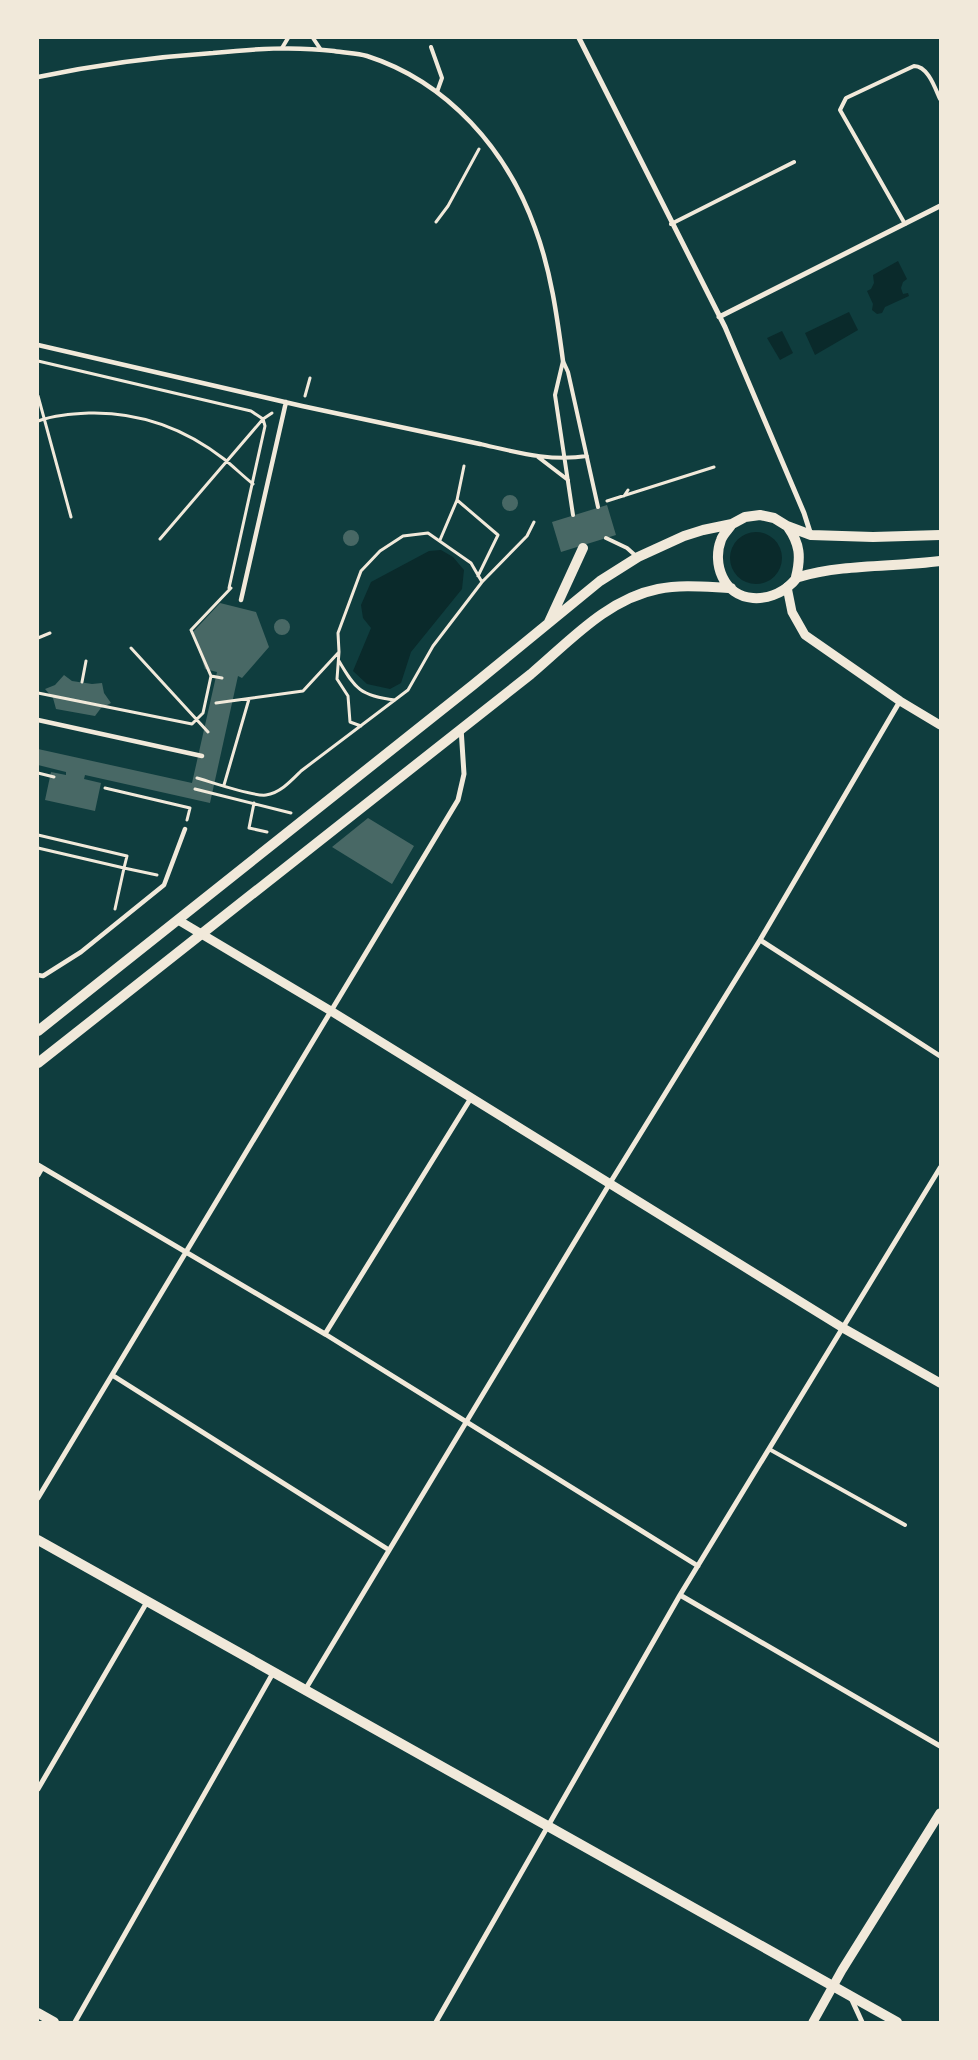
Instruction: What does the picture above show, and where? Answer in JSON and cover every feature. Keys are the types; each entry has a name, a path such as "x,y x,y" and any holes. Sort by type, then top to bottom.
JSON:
{"main road":[{"path":"38,1031 600,581 638,557 697,532 732,524 745,517 760,515 774,518 787,526 811,535 873,537 940,535"},
{"path":"731,588 722,577 717,559 721,538 732,524"},
{"path":"38,1063 531,674 605,612 625,600 659,589 686,586 731,588 751,598 770,597 787,587 796,577 800,550 796,537 787,526"},
{"path":"548,623 583,547"},
{"path":"796,577 826,570 901,566 940,561"},
{"path":"38,1540 897,2022"},
{"path":"38,2013 54,2022"}],"street":[{"path":"579,38 671,224 720,317 804,512 811,535"},
{"path":"38,77 131,61 282,48 365,55 399,68 437,92 460,111 503,162 522,197 535,229 550,282 563,361"},
{"path":"720,317 940,206"},
{"path":"38,345 302,406 480,444"},
{"path":"241,600 286,402"},
{"path":"787,587 792,612 806,635 900,701 940,725"},
{"path":"305,1690 610,1183 760,940 900,701"},
{"path":"38,720 202,756"},
{"path":"38,1498 458,800 464,774 461,728"},
{"path":"38,976 43,976 81,952 164,885 185,829"},
{"path":"178,920 331,1011 842,1328 940,1383"},
{"path":"760,940 940,1056"},
{"path":"325,1334 471,1098"},
{"path":"38,1175 40,1166 187,1252 325,1334 698,1566"},
{"path":"436,2022 680,1595 940,1168"},
{"path":"112,1374 389,1550"},
{"path":"680,1595 940,1746"},
{"path":"38,1789 147,1602"},
{"path":"75,2022 273,1673"},
{"path":"813,2022 832,1987 940,1815"},
{"path":"850,1997 862,2022"}],"lane":[{"path":"282,48 288,38"},
{"path":"313,38 320,50"},
{"path":"430,47 442,78 437,92"},
{"path":"904,224 840,110 840,106 846,98 914,66 919,66 926,72 940,99"},
{"path":"671,224 794,162"},
{"path":"563,361 568,372 598,507"},
{"path":"563,361 555,395 573,515"},
{"path":"480,444 538,457 565,459 587,456"},
{"path":"538,457 568,480"},
{"path":"606,538 627,548 638,557"},
{"path":"769,1449 905,1525"}],"path":[{"path":"436,222 448,206 482,145"},
{"path":"38,361 251,411 263,419 265,426 229,588 191,630 211,676 203,713 198,720 192,724 184,723 38,693"},
{"path":"302,406 310,378"},
{"path":"38,396 71,518"},
{"path":"160,539 263,419 273,412"},
{"path":"38,421 75,414 106,413 138,416 183,432 227,460 257,486"},
{"path":"605,501 714,467 708,464"},
{"path":"440,540 457,500 464,466"},
{"path":"624,496 628,490"},
{"path":"457,500 498,535 478,576"},
{"path":"197,778 264,796 276,792 408,690 433,646 482,582 527,536 534,522"},
{"path":"361,726 350,722 348,696 337,679 339,662 338,633 361,570 380,551 403,536 428,533 471,563 482,582"},
{"path":"229,588 235,589"},
{"path":"38,638 50,633"},
{"path":"131,648 208,732"},
{"path":"216,702 249,700 303,691 339,652"},
{"path":"82,682 86,661"},
{"path":"339,662 353,685 365,694 396,700"},
{"path":"211,676 222,678"},
{"path":"224,785 249,700"},
{"path":"38,773 54,777"},
{"path":"106,788 190,808"},
{"path":"194,789 292,813 300,823"},
{"path":"254,803 249,828 268,833"},
{"path":"38,835 127,856 111,928"},
{"path":"38,848 167,877"}],"water":[{"path":"898,261 907,279 903,282 901,288 903,294 908,293 909,296 885,307 882,313 877,314 872,310 873,304 867,291 871,289 874,283 873,275"},
{"path":"849,312 858,330 815,355 805,333"},
{"path":"782,331 793,353 780,360 767,338"},
{"path":"751,532 761,532 775,539 782,553 782,563 775,577 761,584 751,584 741,580 734,573 730,563 730,553 734,543 741,536"},
{"path":"441,550 453,557 464,570 462,589 411,652 401,683 390,689 367,684 353,671 371,628 363,618 361,605 371,582 429,551"}],"building":[{"path":"510,495 516,497 518,503 516,509 510,511 504,509 502,503 504,497"},
{"path":"607,505 616,535 561,552 552,522"},
{"path":"351,530 357,532 359,538 357,544 351,546 345,544 343,538 345,532"},
{"path":"220,603 256,612 269,647 242,678 238,676 210,803 85,775 84,779 101,783 95,811 45,800 51,772 66,775 66,772 38,765 38,749 192,783 217,672 205,669 193,632"},
{"path":"282,619 288,621 290,627 288,633 282,635 276,633 274,627 276,621"},
{"path":"64,675 72,681 92,684 102,683 104,693 111,703 101,708 95,716 56,709 53,698 45,689 55,685"},
{"path":"368,818 414,846 392,884 332,847"}]}
